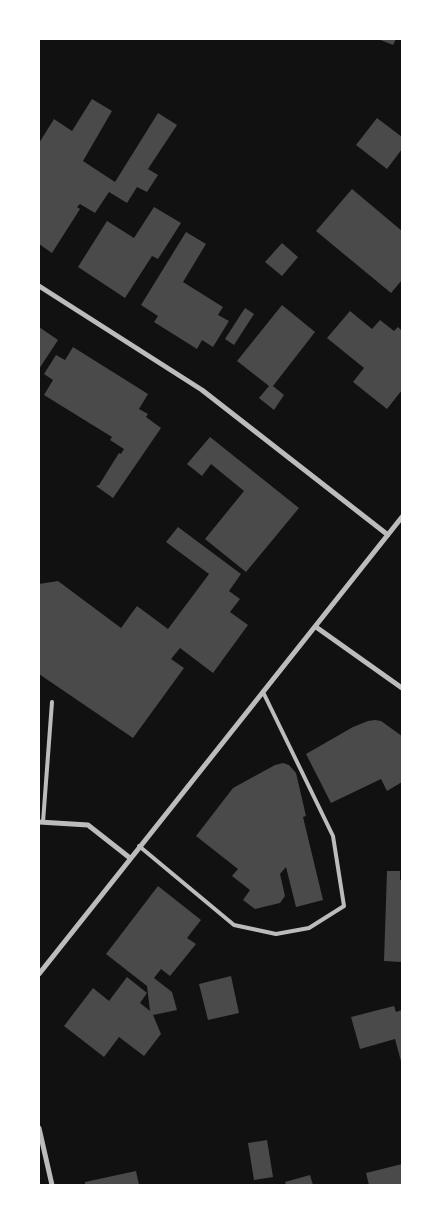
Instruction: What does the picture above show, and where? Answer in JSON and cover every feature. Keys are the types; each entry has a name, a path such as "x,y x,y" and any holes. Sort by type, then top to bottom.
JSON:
{"street":[{"path":"39,286 202,390 388,535"},
{"path":"39,974 402,517"},
{"path":"316,627 402,688"},
{"path":"41,822 88,825 130,858"},
{"path":"39,1128 52,1185"}],"lane":[{"path":"139,846 234,926 276,934 309,928 344,906 333,836 263,692"},
{"path":"41,822 52,702"}],"building":[{"path":"378,39 396,39 393,45"},
{"path":"92,99 112,111 83,161 115,182 158,113 177,125 148,169 158,175 147,192 137,187 127,203 109,192 95,213 80,204 77,207 80,209 52,253 39,244 39,143 54,119 72,131"},
{"path":"377,118 402,137 402,149 387,169 356,145"},
{"path":"352,189 402,231 402,280 391,293 316,231"},
{"path":"154,207 181,223 158,259 152,256 125,298 78,267 107,221 134,238"},
{"path":"186,232 206,244 183,282 223,307 218,315 229,321 213,347 202,340 197,349 154,322 158,316 141,305"},
{"path":"282,243 298,257 282,276 265,262"},
{"path":"282,305 315,332 273,386 284,395 274,410 259,398 269,386 237,361"},
{"path":"245,308 254,314 234,345 225,339"},
{"path":"350,311 372,329 380,320 394,331 398,327 402,331 402,390 387,409 353,382 364,368 327,338"},
{"path":"39,327 58,340 39,369"},
{"path":"73,347 148,394 139,409 148,414 146,417 161,428 113,498 96,486 99,485 119,453 121,454 124,449 110,440 112,437 44,395 53,380 44,374 56,355 65,360"},
{"path":"210,437 299,508 246,572 205,539 244,491 211,464 202,476 187,464"},
{"path":"178,527 241,574 229,591 240,599 230,612 248,625 213,673 180,648 171,659 184,668 133,738 39,674 39,584 58,581 121,628 137,606 168,629 209,574 166,542"},
{"path":"375,720 381,721 402,736 402,782 387,791 381,779 331,803 306,754 353,727"},
{"path":"283,763 289,765 296,773 306,816 303,817 323,900 296,907 286,867 280,874 285,896 280,903 255,909 243,900 250,890 232,876 238,869 196,836 233,788 275,765"},
{"path":"387,871 400,871 400,880 402,880 402,962 384,961"},
{"path":"158,886 201,920 187,938 196,944 170,976 161,969 154,978 172,992 177,1010 153,1015 161,1034 144,1056 119,1037 104,1057 64,1026 93,988 109,1001 127,977 147,993 140,1003 150,1011 147,986 106,954"},
{"path":"231,976 239,1013 208,1020 199,984"},
{"path":"394,1006 396,1012 402,1010 402,1065 395,1039 360,1049 351,1017"},
{"path":"267,1140 273,1177 254,1180 248,1143"},
{"path":"402,1164 402,1185 369,1185 366,1173"},
{"path":"136,1171 139,1185 85,1185 85,1182"},
{"path":"310,1175 313,1185 286,1185 285,1182"}]}
